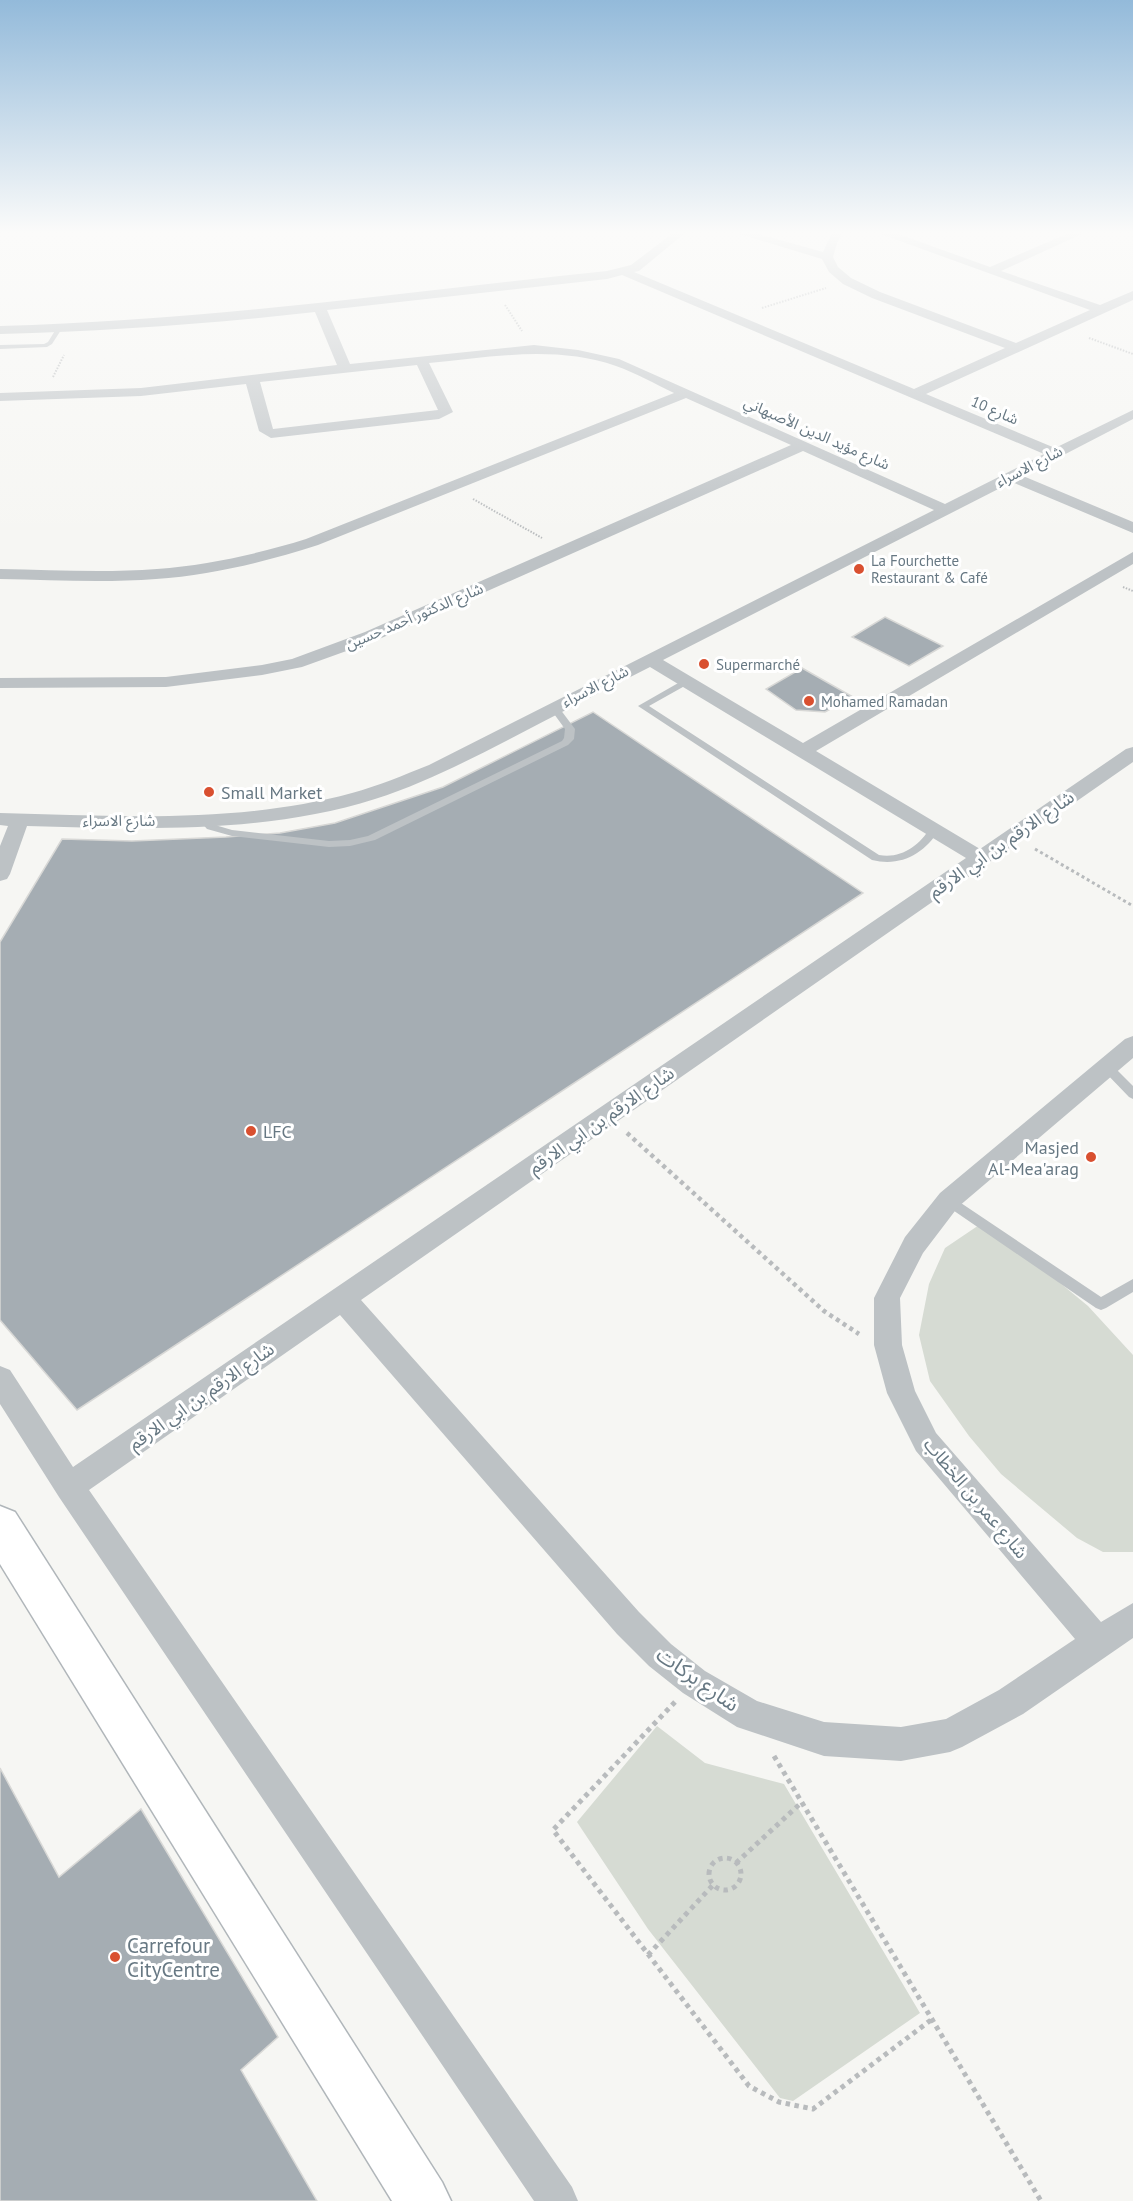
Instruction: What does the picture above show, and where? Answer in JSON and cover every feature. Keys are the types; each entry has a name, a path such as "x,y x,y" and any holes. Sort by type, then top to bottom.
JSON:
{"street":[{"path":"332,336 345,368"},
{"name":"شارع 10","path":"775,336 1055,453"},
{"path":"984,336 1017,348"},
{"path":"914,394 1045,336"},
{"name":"شارع مؤيد الدين الأصبهاني","path":"0,397 141,392 534,349 619,363 945,509"},
{"path":"252,379 266,431 272,434 438,416 446,412 421,360"},
{"path":"0,574 144,574 179,572 248,560 312,542 450,485 686,393"},
{"name":"شارع الاسراء","path":"0,874 10,819 204,820 296,811 346,801 394,787 436,769 1133,414"},
{"name":"شارع الدكتور أحمد حسين","path":"0,683 166,682 262,670 296,663 371,636 803,445"},
{"path":"1011,476 1133,528"},
{"path":"805,750 1133,557"},
{"path":"650,659 805,750 981,858"},
{"name":"شارع الارقم بن ابي الارقم","path":"69,1487 1133,753"},
{"name":"شارع عمر بن الخطاب","path":"1098,1642 926,1442 901,1393 888,1345 887,1298 914,1245 949,1200 1133,1045"},
{"name":"شارع بركات","path":"342,1298 628,1623 660,1655 694,1682 749,1715 824,1739 901,1744 950,1735 1011,1702 1133,1619"},
{"path":"0,1379 69,1487 558,2201"},
{"path":"0,1527 423,2201"}],"lane":[{"path":"0,347 45,346 54,336"},
{"path":"687,681 643,706 876,858 884,861 902,857 917,850 928,841 934,830"},
{"path":"204,820 211,827 232,833 329,844 371,838 565,743 569,739 570,729 554,707"},
{"path":"1107,1067 1133,1094"},
{"path":"949,1200 1101,1304 1133,1285"}],"path":[{"path":"43,397 74,336"},
{"path":"525,336 534,349"},
{"path":"1083,336 1133,354"},
{"path":"450,485 563,551"},
{"path":"1013,836 1133,906"},
{"path":"608,1115 824,1311 862,1336 888,1345"},
{"path":"694,1682 553,1830 749,2086 766,2099 791,2107 813,2109 932,2020"},
{"path":"749,1715 1041,2201"},
{"path":"736,1863 802,1802"},
{"path":"724,1857 736,1863 741,1876 736,1888 724,1891 713,1885 709,1870 712,1863 724,1857"},
{"path":"648,1955 713,1885"}],"shaded area":[{"path":"985,1221 1088,1306 1133,1355 1133,1552 1103,1552 1077,1538 1001,1474 969,1436 930,1381 919,1335 929,1284 945,1248"},
{"path":"657,1726 705,1763 784,1784 920,2013 793,2101 780,2098 648,1929 577,1822"}],"building":[{"path":"885,617 943,646 909,666 852,637"},
{"path":"802,668 853,697 825,712 796,710 766,689"},
{"name":"LFC","path":"593,712 863,893 77,1410 0,1320 0,942 62,839 132,841 226,837 280,833 335,823 443,787"},
{"name":"Carrefour CityCentre","path":"0,1768 59,1877 141,1809 278,2037 241,2070 317,2201 0,2201"}],"place":[{"name":"La Fourchette Restaurant & Café","path":"859,569"},
{"name":"Supermarché","path":"704,664"},
{"name":"Mohamed Ramadan","path":"809,701"},
{"name":"Small Market","path":"209,792"},
{"name":"LFC","path":"251,1131"},
{"name":"Masjed Al-Mea'arag","path":"1091,1157"},
{"name":"Carrefour CityCentre","path":"115,1957"}]}
